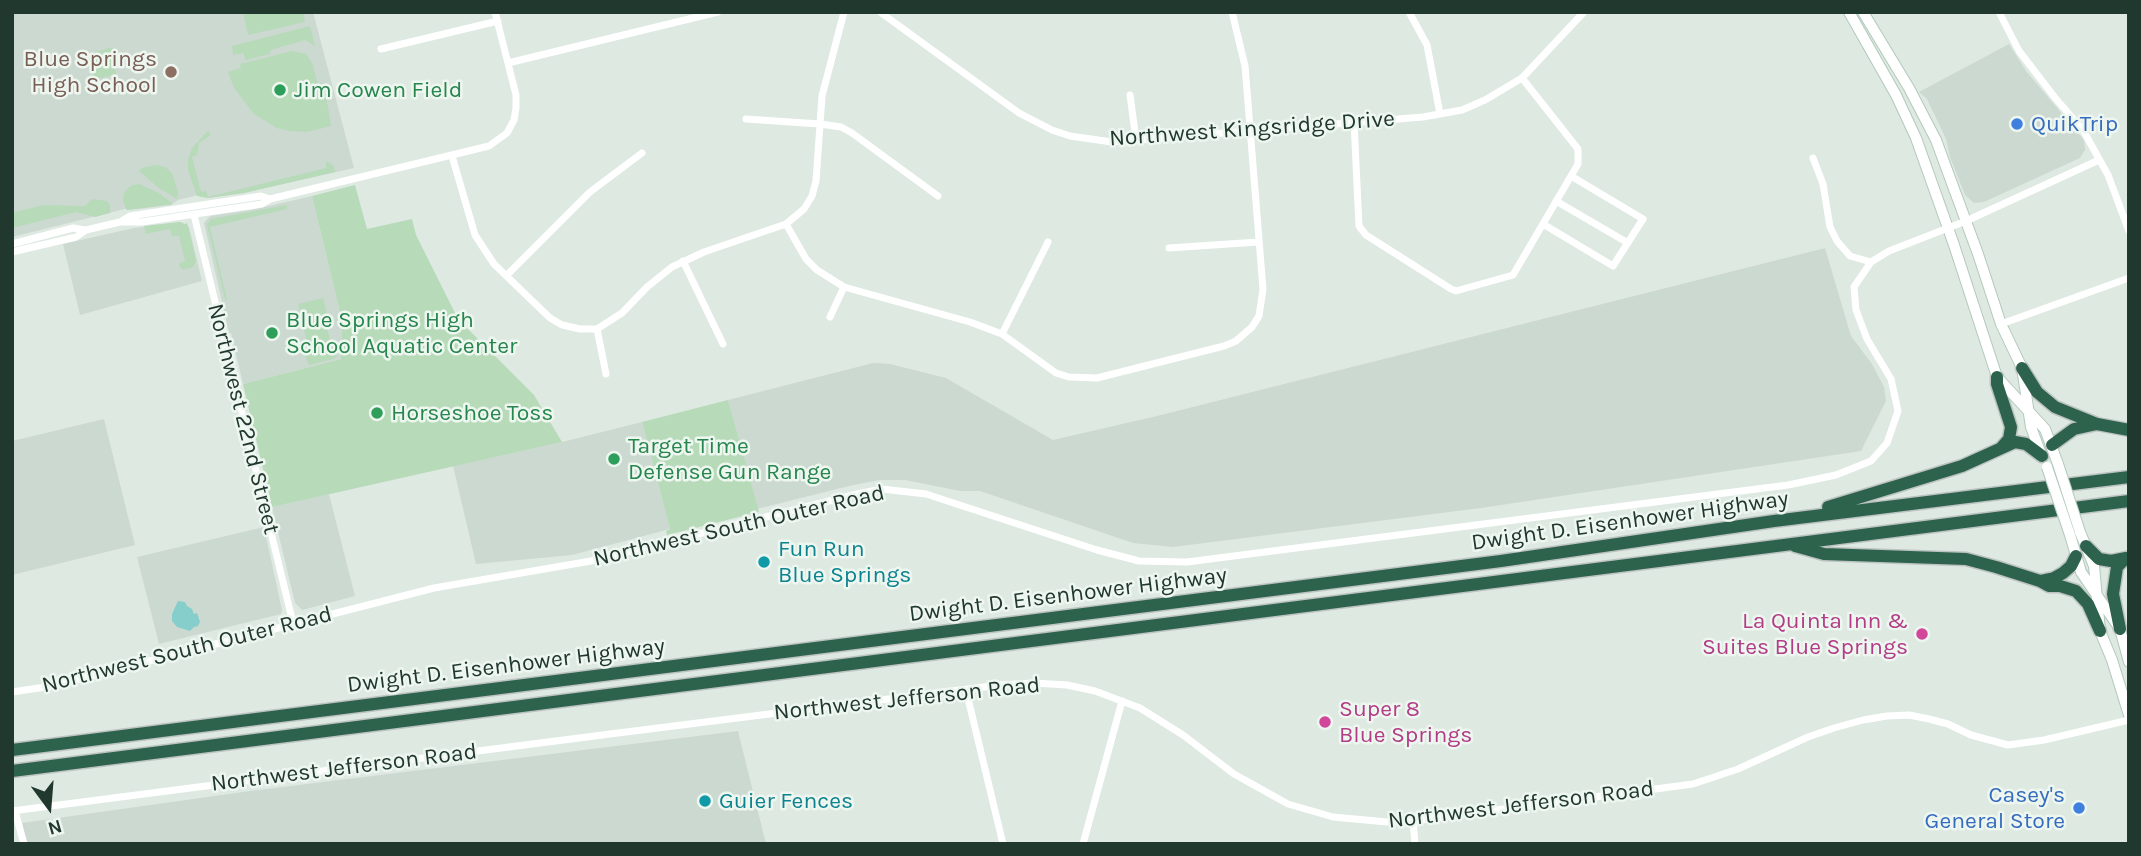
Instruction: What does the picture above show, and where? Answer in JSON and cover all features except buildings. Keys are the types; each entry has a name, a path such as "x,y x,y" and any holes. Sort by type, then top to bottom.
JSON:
{"highway":[{"path":"2022,368 2037,392 2055,407 2097,424 2129,429"},
{"path":"1997,377 2011,427 2009,439 2002,447"},
{"path":"2052,445 2074,429 2097,424"},
{"path":"1774,521 1877,493 1969,463 2015,442 2026,444 2044,462"},
{"name":"Dwight D. Eisenhower Highway","path":"12,750 1501,561 1774,521 2129,477"},
{"name":"Dwight D. Eisenhower Highway","path":"12,771 2129,501"},
{"path":"1788,544 1824,554 1966,559 2049,586 2076,591 2088,604 2100,631"},
{"path":"2086,546 2099,559 2110,561 2127,558"},
{"path":"2040,581 2063,573 2071,566 2076,556"},
{"path":"2120,629 2113,594 2117,567 2127,558"}],"main road":[{"path":"1849,12 1896,95 1916,138 1997,377 2045,429 2052,445 2075,533 2076,556 2081,572 2120,629 2129,662"},
{"path":"1863,12 1909,88 1936,140 2001,324 2022,368 2031,427 2075,533 2086,546 2094,566 2100,631 2112,660 2129,718"}],"street":[{"path":"508,63 718,12"},
{"path":"452,156 475,235 494,264 562,325 597,329 611,321 671,267 704,252 786,224 804,209 812,196 816,181 825,79 844,12"},
{"name":"Northwest Kingsridge Drive","path":"880,12 1019,113 1070,136 1090,140 1136,140 1249,131 1462,110 1522,78 1584,12"},
{"path":"786,224 806,258 817,270 844,287 970,322 1002,334 1056,373 1084,379 1097,378 1236,341 1259,316 1263,289 1245,66 1232,12"},
{"path":"1999,12 2019,51 2083,130 2112,186 2129,232"},
{"path":"1410,13 1427,45 1440,114"},
{"path":"120,222 194,215 261,204 270,199 489,146 507,133 514,120 516,95 496,17 382,49"},
{"path":"1354,122 1359,226 1366,235 1456,291 1513,275 1578,164 1578,149 1522,78"},
{"path":"1130,95 1136,140"},
{"path":"746,119 841,127 939,196"},
{"path":"507,275 582,199 642,153"},
{"path":"1813,158 1823,184 1830,227 1837,241 1850,256 1871,262 1889,251 1948,229 2099,160"},
{"path":"1543,225 1613,267 1643,219 1571,176"},
{"path":"12,252 76,237 86,230 120,222 130,216 261,196 270,199"},
{"path":"1556,201 1628,243"},
{"name":"Northwest 22nd Street","path":"194,215 293,622"},
{"path":"12,244 73,228 86,230"},
{"path":"1002,334 1048,242"},
{"path":"1169,248 1258,242"},
{"path":"683,261 723,344"},
{"name":"Northwest South Outer Road","path":"12,692 52,686 293,622 434,588 591,561 882,489 926,494 1097,550 1139,561 1161,562 1200,560 1776,487 1824,478 1871,461 1887,443 1898,411 1891,379 1867,339 1856,310 1854,287 1871,262"},
{"path":"2001,324 2129,278"},
{"path":"831,317 844,287"},
{"path":"597,329 606,374"},
{"name":"Northwest Jefferson Road","path":"14,811 1034,683 1068,685 1122,701 1163,721 1234,774 1288,804 1333,817 1360,821 1413,821 1693,784 1738,769 1808,737 1863,719 1909,715 1948,724 1971,735 2008,745 2044,740 2129,718"},
{"path":"966,690 1003,844"},
{"path":"1083,844 1122,701"},
{"path":"14,811 23,844"},
{"path":"1413,821 1415,844"}],"shaded area":[{"name":"Blue Springs High School","path":"12,12 313,12 354,168 243,193 208,198 198,195 178,200 171,205 125,209 12,237"},
{"path":"2009,44 2026,71 2084,140 2085,150 2080,158 1984,202 1974,203 1965,195 1946,139 1927,99 1919,92"},
{"path":"312,196 342,321 341,359 243,384 204,223 210,216"},
{"path":"181,222 189,227 202,281 80,315 63,244 134,228"},
{"path":"1825,248 1851,336 1872,364 1884,387 1886,401 1861,451 1481,508 1173,547 1133,543 980,491 960,491 905,480 880,480 853,485 757,509 728,400 873,363 890,364 946,378 1053,440"},
{"path":"104,419 135,545 12,575 12,441"},
{"path":"642,422 670,529 572,555 476,564 453,466"},
{"path":"329,494 355,596 302,610 295,603 272,507"},
{"path":"264,527 281,614 159,644 137,557"},
{"path":"738,731 766,844 27,844 22,823 250,791"}],"green space":[{"path":"243,12 303,12 305,22 248,35"},
{"path":"310,26 315,46 305,40 271,50 270,54 238,62 245,60 244,53 233,55 232,46"},
{"path":"113,47 116,74 94,80 88,54"},
{"name":"Jim Cowen Field","path":"292,51 306,54 312,63 318,84 324,83 331,126 307,132 277,128 254,114 234,88 228,72 241,68 240,64"},
{"path":"208,131 211,135 199,143 197,155 192,157 201,192 206,191 208,197 326,168 326,161 334,166 335,172 244,193 208,198 197,196 188,170 188,160 192,148"},
{"path":"155,165 165,167 172,173 178,192 177,199 139,171"},
{"path":"139,184 159,193 173,204 127,210 123,201 124,193 130,186"},
{"path":"355,185 367,229 412,219 416,235 458,319 534,395 562,442 272,507 243,384 341,359 342,321 312,196"},
{"path":"92,199 107,201 110,213 95,217 76,212 12,228 12,213 43,205 85,206"},
{"path":"287,205 287,209 210,227 227,300 225,299 207,225 211,219"},
{"path":"187,223 196,261 193,267 183,270 179,266 185,261 179,236 172,236 170,229 146,234 144,226"},
{"path":"323,298 331,345 337,356 309,365 304,352 309,351 298,304"},
{"path":"728,400 759,512 667,535 666,531 670,529 642,422"}],"water":[{"path":"178,601 185,602 194,614 197,613 200,622 190,631 177,627 172,621"}],"place":[{"name":"Blue Springs High School","path":"171,72"},
{"name":"Jim Cowen Field","path":"280,90"},
{"name":"QuikTrip","path":"2017,124"},
{"name":"Blue Springs High School Aquatic Center","path":"272,333"},
{"name":"Horseshoe Toss","path":"377,413"},
{"name":"Target Time Defense Gun Range","path":"614,459"},
{"name":"Fun Run Blue Springs","path":"764,562"},
{"name":"La Quinta Inn & Suites Blue Springs","path":"1922,634"},
{"name":"Super 8 Blue Springs","path":"1325,722"},
{"name":"Guier Fences","path":"705,801"},
{"name":"Casey's General Store","path":"2079,808"}]}
